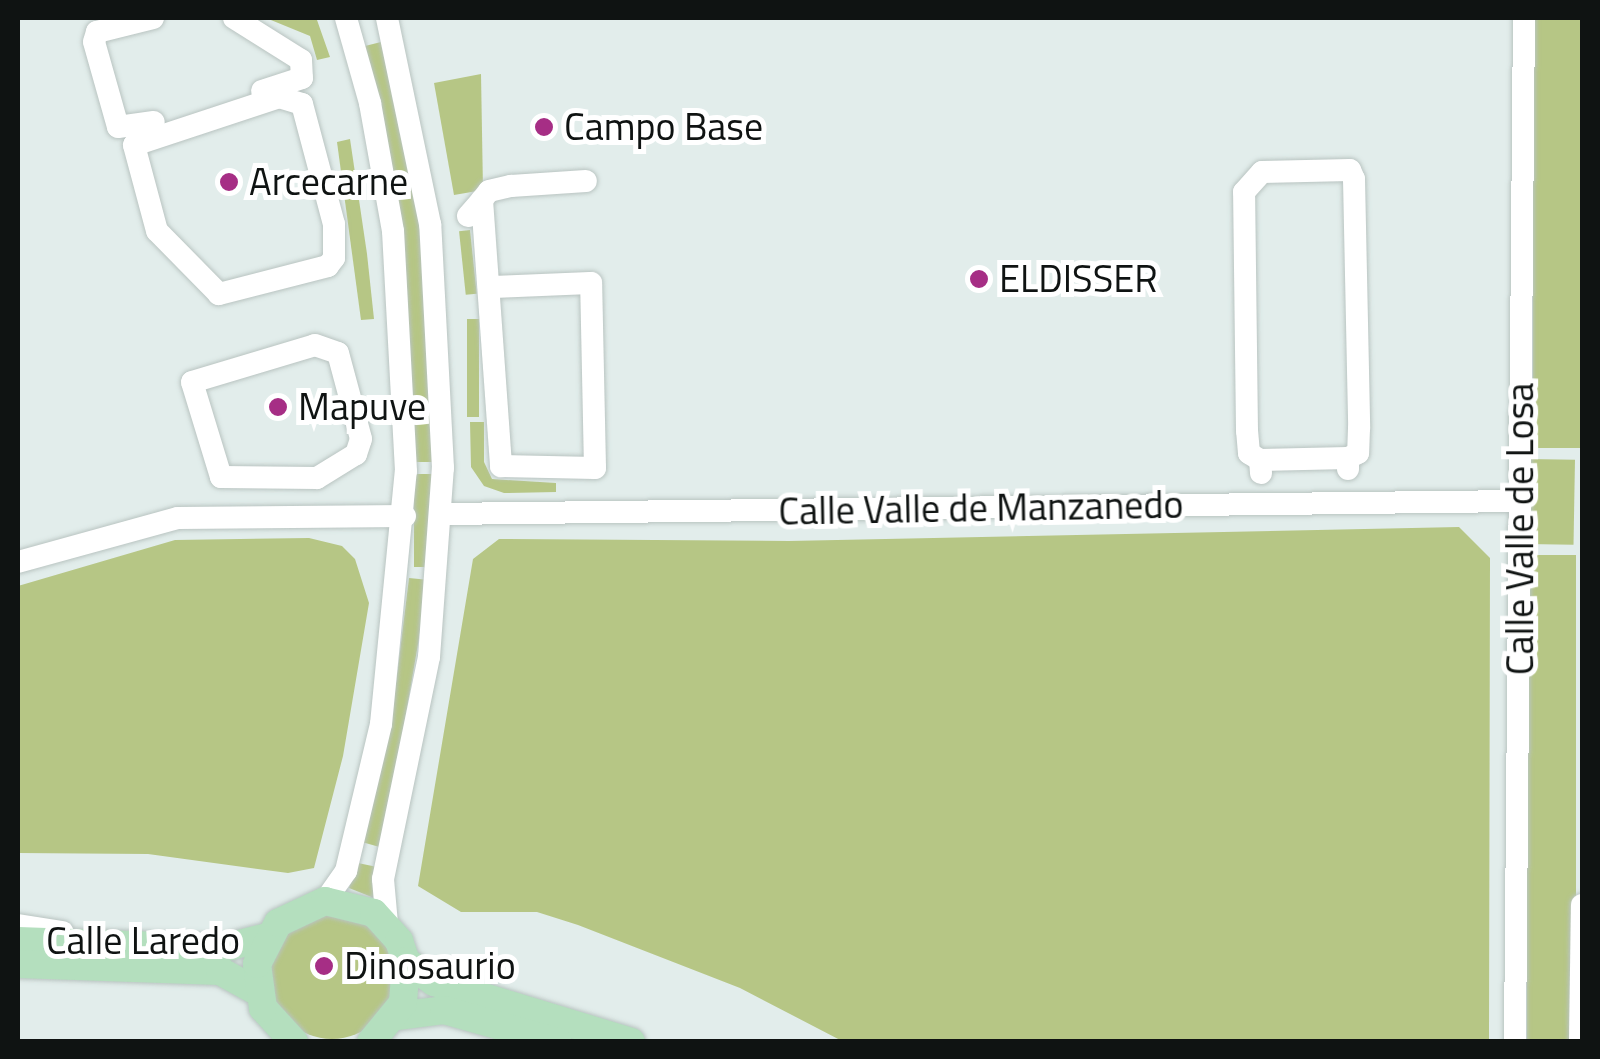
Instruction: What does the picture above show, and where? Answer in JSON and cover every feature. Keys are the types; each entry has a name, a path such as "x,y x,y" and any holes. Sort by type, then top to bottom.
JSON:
{"main road":[{"path":"294,1042 272,1023 258,992 258,964 267,938 292,912 325,901 359,905 387,924 406,961 407,990 396,1016 371,1042"},
{"name":"Calle Laredo","path":"18,941 110,941 223,948 267,938"},
{"path":"406,961 434,982 631,1042"},
{"name":"Calle Laredo","path":"18,964 220,971 258,992"},
{"path":"396,1016 444,1010 558,1042"}],"street":[{"path":"142,19 98,32 94,42 122,129 297,81 311,69 296,53 234,18"},
{"path":"325,901 346,871 379,734 405,516 406,380 392,231 370,103 346,18"},
{"path":"387,18 430,224 442,378 441,514 420,720 384,880 387,924"},
{"name":"Calle Valle de Losa","path":"1515,1042 1524,18"},
{"path":"279,97 302,104 310,133 334,224 334,258 328,266 232,294 208,287 157,232 134,145 279,97"},
{"path":"310,133 333,127"},
{"path":"1350,170 1354,178 1360,428 1358,453 1348,465 1260,466 1249,453 1244,192 1262,172 1350,170"},
{"path":"488,299 590,283 594,468 569,476 502,466 488,299 475,208 489,191 586,181"},
{"path":"315,345 332,348 361,439 356,454 317,478 244,482 228,479 214,470 192,382 315,345"},
{"name":"Calle Valle de Manzanedo","path":"441,514 1520,500"},
{"path":"18,562 178,518 405,516"},
{"path":"1580,1042 1582,905"},
{"path":"18,925 110,941"}],"green space":[{"path":"266,18 317,20 330,57 317,60 310,36"},
{"path":"1533,18 1580,18 1580,448 1533,448"},
{"path":"385,41 420,221 435,462 414,462 406,271 365,46"},
{"path":"481,74 483,190 454,195 434,83"},
{"path":"350,139 374,319 361,320 337,142"},
{"path":"470,230 477,294 466,295 459,231"},
{"path":"467,319 479,319 479,417 467,417"},
{"path":"470,422 484,422 484,462 492,479 556,483 556,492 504,493 484,486 471,467"},
{"path":"1528,459 1575,460 1574,545 1527,544"},
{"path":"414,474 434,474 434,567 414,567"},
{"path":"1459,527 1490,558 1489,1041 842,1041 740,988 578,925 537,912 461,912 418,886 473,559 499,539 789,541"},
{"path":"309,538 342,546 355,559 369,603 343,756 314,868 288,873 148,854 18,853 18,586 175,540"},
{"path":"1527,555 1576,555 1576,1042 1527,1042"},
{"path":"409,578 429,580 383,848 362,842 396,684"},
{"path":"358,863 377,867 374,898 349,888"},
{"path":"332,915 356,920 376,933 389,953 394,977 389,1001 376,1021 356,1034 332,1039 308,1034 288,1021 275,1001 270,977 275,953 288,933 308,920"}],"place":[{"name":"Campo Base","path":"544,127"},
{"name":"Arcecarne","path":"229,182"},
{"name":"ELDISSER","path":"979,279"},
{"name":"Mapuve","path":"278,407"},
{"name":"Dinosaurio","path":"324,966"}]}
